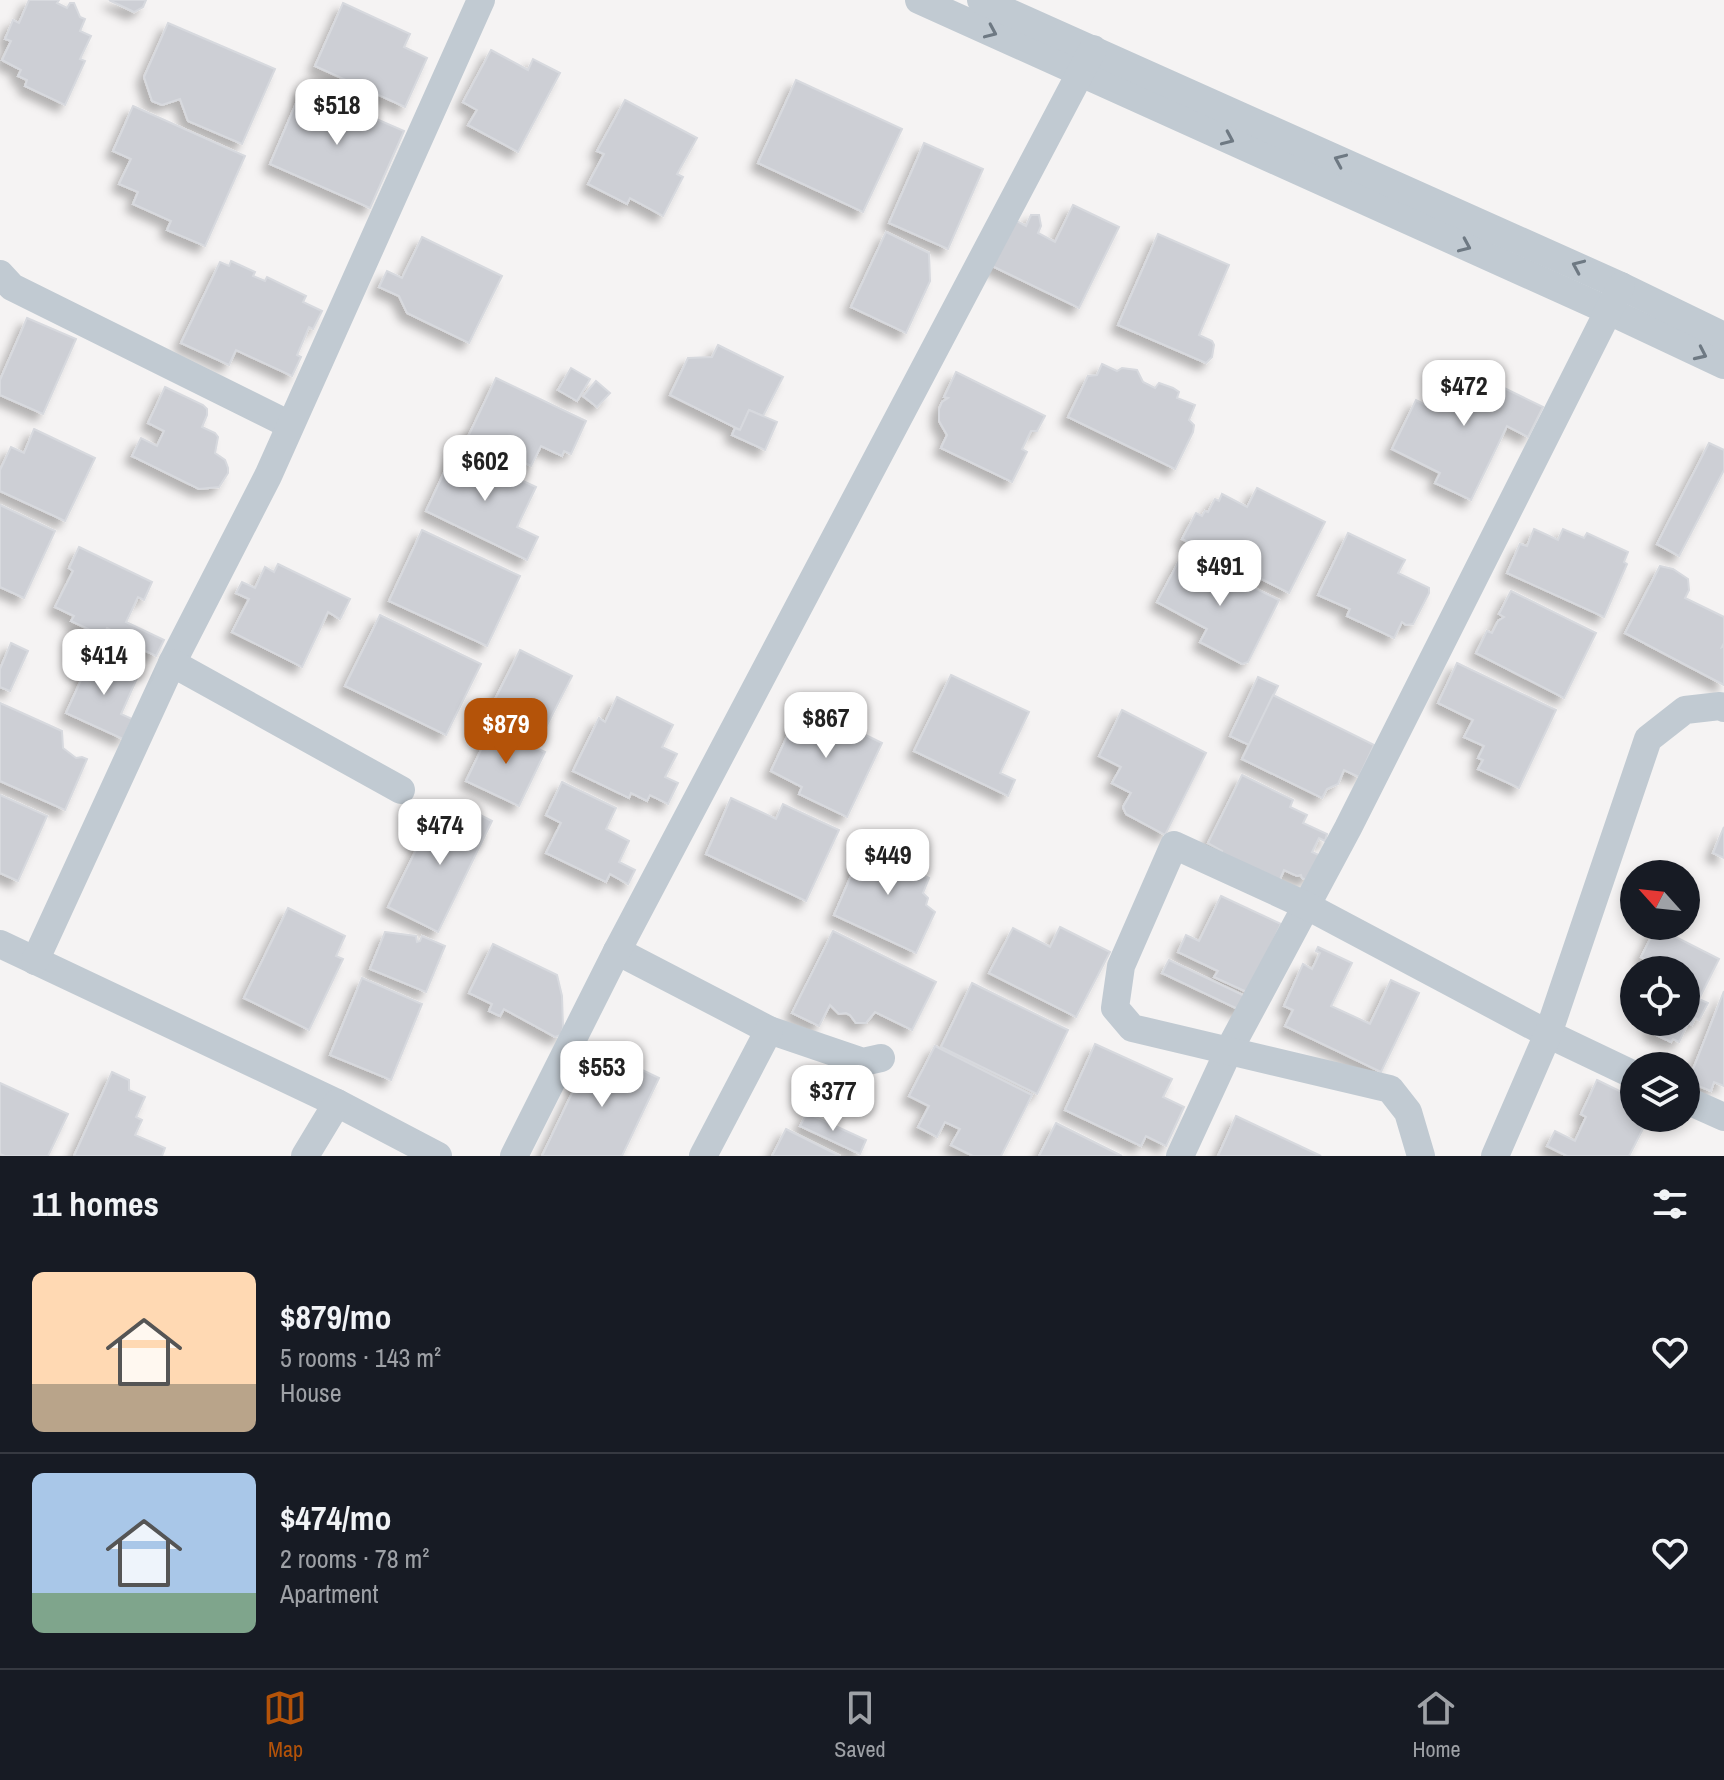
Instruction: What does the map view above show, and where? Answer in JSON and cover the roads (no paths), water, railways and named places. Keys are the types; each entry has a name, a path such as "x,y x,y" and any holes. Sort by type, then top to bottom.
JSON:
{"street":[{"path":"35,961 172,663 268,476 481,0"},
{"path":"919,0 1087,61 1615,298 1724,336"},
{"path":"981,0 1087,61"},
{"path":"514,1156 617,951 1087,61"},
{"path":"4,290 290,425"},
{"path":"1615,298 1724,365"},
{"path":"1180,1156 1229,1050 1404,720 1615,298"},
{"path":"172,663 401,790"},
{"path":"1495,1156 1548,1034 1648,739 1685,710 1724,708"},
{"path":"1421,1156 1408,1112 1390,1089 1132,1028 1115,1008 1121,966 1174,845 1307,906 1548,1034 1620,1068"},
{"path":"0,944 337,1103 438,1156"},
{"path":"617,951 769,1030 863,1062 881,1058"},
{"path":"703,1156 769,1030"},
{"path":"305,1156 337,1103"},
{"path":"1700,1106 1724,1117"}]}
